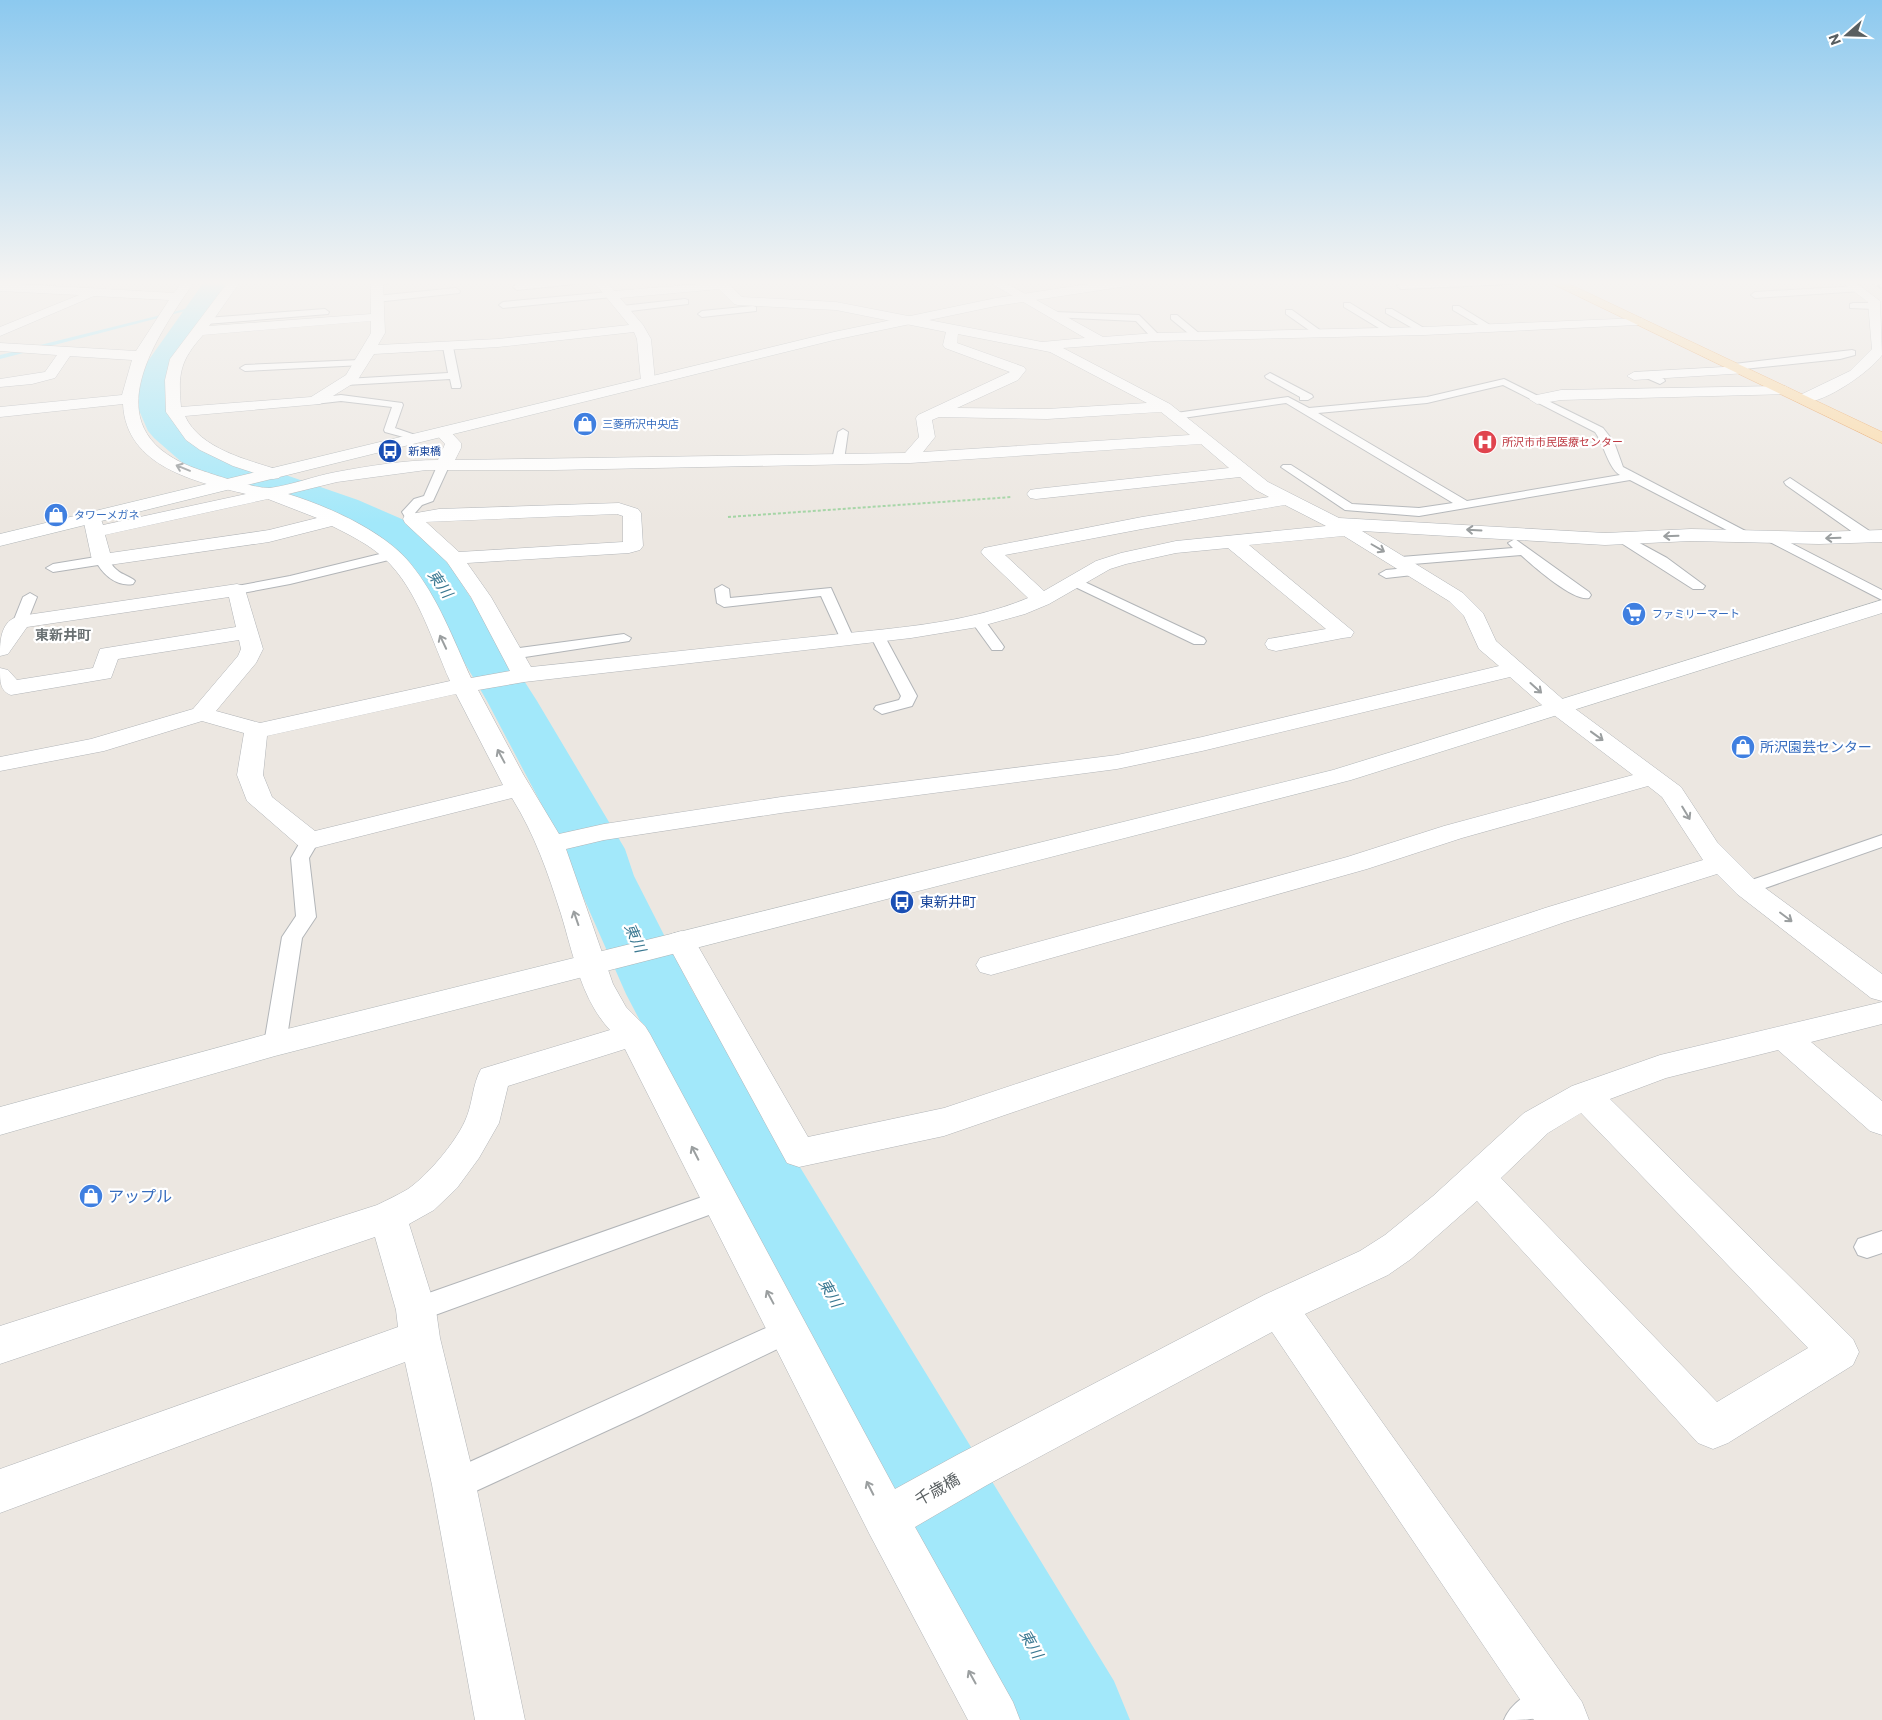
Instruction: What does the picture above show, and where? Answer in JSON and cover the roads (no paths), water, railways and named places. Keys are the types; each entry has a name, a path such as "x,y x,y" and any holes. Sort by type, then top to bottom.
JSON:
{"main road":[{"path":"1726,362 1882,438"}],"street":[{"path":"0,383 32,380 50,375 59,362"},
{"path":"152,362 130,388 130,412 137,432 154,454 184,468 234,483 304,484 367,472 444,464 554,465 910,458 1204,439"},
{"path":"163,362 173,372 171,397 179,424 203,446 270,483 285,499 333,520 392,555 418,590 472,685 518,788 557,843 605,962 613,1012 634,1034 719,1201 788,1330 894,1514 995,1720"},
{"path":"646,362 648,381"},
{"path":"0,540 222,505 270,483 418,438 726,362"},
{"path":"910,458 927,437 924,418 1013,377 1019,370 998,362"},
{"path":"1082,362 1171,411 1204,439 1246,470 1262,486 1341,527 1401,569 1456,596 1473,613 1487,644 1558,707 1672,792 1707,848 1748,888 1882,990"},
{"path":"1802,399 1843,382 1870,362"},
{"path":"174,412 315,400 352,378 360,363"},
{"path":"1866,366 1882,372"},
{"path":"1619,377 1654,378 1738,368"},
{"path":"1538,399 1560,395 1785,391"},
{"path":"0,412 130,399"},
{"path":"934,413 1047,414 1171,411"},
{"path":"442,432 453,443 453,448 444,464"},
{"path":"1036,494 1246,470"},
{"path":"94,525 234,483"},
{"path":"1042,600 991,552 1142,523 1289,500"},
{"path":"412,519 439,515 619,508 632,513 633,546 454,558"},
{"path":"412,519 454,558 481,597 512,654 518,676"},
{"path":"94,525 102,560 269,536 333,520"},
{"path":"0,764 95,746 201,714 249,726 256,731 518,676 877,636 978,621 1018,610 1042,600 1103,565 1120,559 1176,548 1341,527 1504,532 1584,538 1692,535 1875,536"},
{"path":"1232,541 1343,632 1276,644"},
{"path":"0,649 20,622 237,590 252,649 248,658 201,714"},
{"path":"0,1121 275,1044 1342,774 1882,606"},
{"path":"0,675 11,688 103,673 108,654 248,632"},
{"path":"557,843 604,832 780,805 1117,762 1202,744 1515,669"},
{"path":"256,731 250,775 260,801 310,841 518,788"},
{"path":"991,965 1357,863 1453,832 1653,778"},
{"path":"674,943 798,1153 962,1116 1555,915 1722,863"},
{"name":"千歳橋","path":"894,1514 972,1470 1278,1308 1374,1263 1446,1207 1536,1123 1584,1094 1660,1068 1882,1013"},
{"path":"0,1345 388,1217 421,1199 444,1178 467,1148 482,1122 493,1078 634,1034"},
{"path":"1783,1036 1882,1121"},
{"path":"1477,1177 1713,1428 1839,1352 1584,1094"},
{"path":"388,1217 418,1324 454,1485 500,1720"},
{"path":"1278,1308 1544,1713"},
{"path":"0,1491 418,1324"}],"lane":[{"path":"346,382 454,381 451,362"},
{"path":"1738,368 1787,362"},
{"path":"244,368 360,363"},
{"path":"1171,411 1308,398 1270,376"},
{"path":"1307,411 1377,403 1427,400 1504,382 1599,430 1608,442 1618,469 1749,536"},
{"path":"315,400 341,398 401,403 389,430 418,438"},
{"path":"1288,400 1465,505"},
{"path":"838,460 843,432"},
{"path":"412,519 408,512 418,502 429,498 444,464"},
{"path":"1287,467 1349,507 1420,512 1632,476"},
{"path":"1790,482 1875,536"},
{"path":"1504,532 1523,552 1584,595"},
{"path":"1771,536 1882,596"},
{"path":"1623,538 1662,561 1665,565 1698,586"},
{"path":"1401,569 1523,552"},
{"path":"237,590 290,580 392,555"},
{"path":"53,568 102,560 106,570 115,577 128,581"},
{"path":"775,580 780,596"},
{"path":"1074,581 1199,641"},
{"path":"722,589 724,603 826,590 847,638"},
{"path":"20,622 30,597"},
{"path":"978,621 997,647"},
{"path":"877,636 909,696 906,703 882,708"},
{"path":"512,654 624,638"},
{"path":"275,1044 292,937 306,917 300,858 310,841"},
{"path":"1748,888 1882,841"},
{"path":"418,1324 719,1201"},
{"path":"454,1485 631,1405 788,1330"}],"waterway":[{"name":"東川","path":"163,362 152,389 155,408 166,431 198,457 344,508 397,532 436,576 512,701 595,849 604,876 660,994 718,1099 1075,1720"}],"place":[{"name":"三菱所沢中央店","path":"585,424"},
{"name":"所沢市市民医療センター","path":"1485,442"},
{"name":"新東橋","path":"390,451"},
{"name":"タワーメガネ","path":"56,515"},
{"name":"ファミリーマート","path":"1634,614"},
{"name":"所沢園芸センター","path":"1743,747"},
{"name":"東新井町","path":"902,902"},
{"name":"アップル","path":"91,1196"}],"district":[{"name":"東新井町","path":"63,635"}]}
